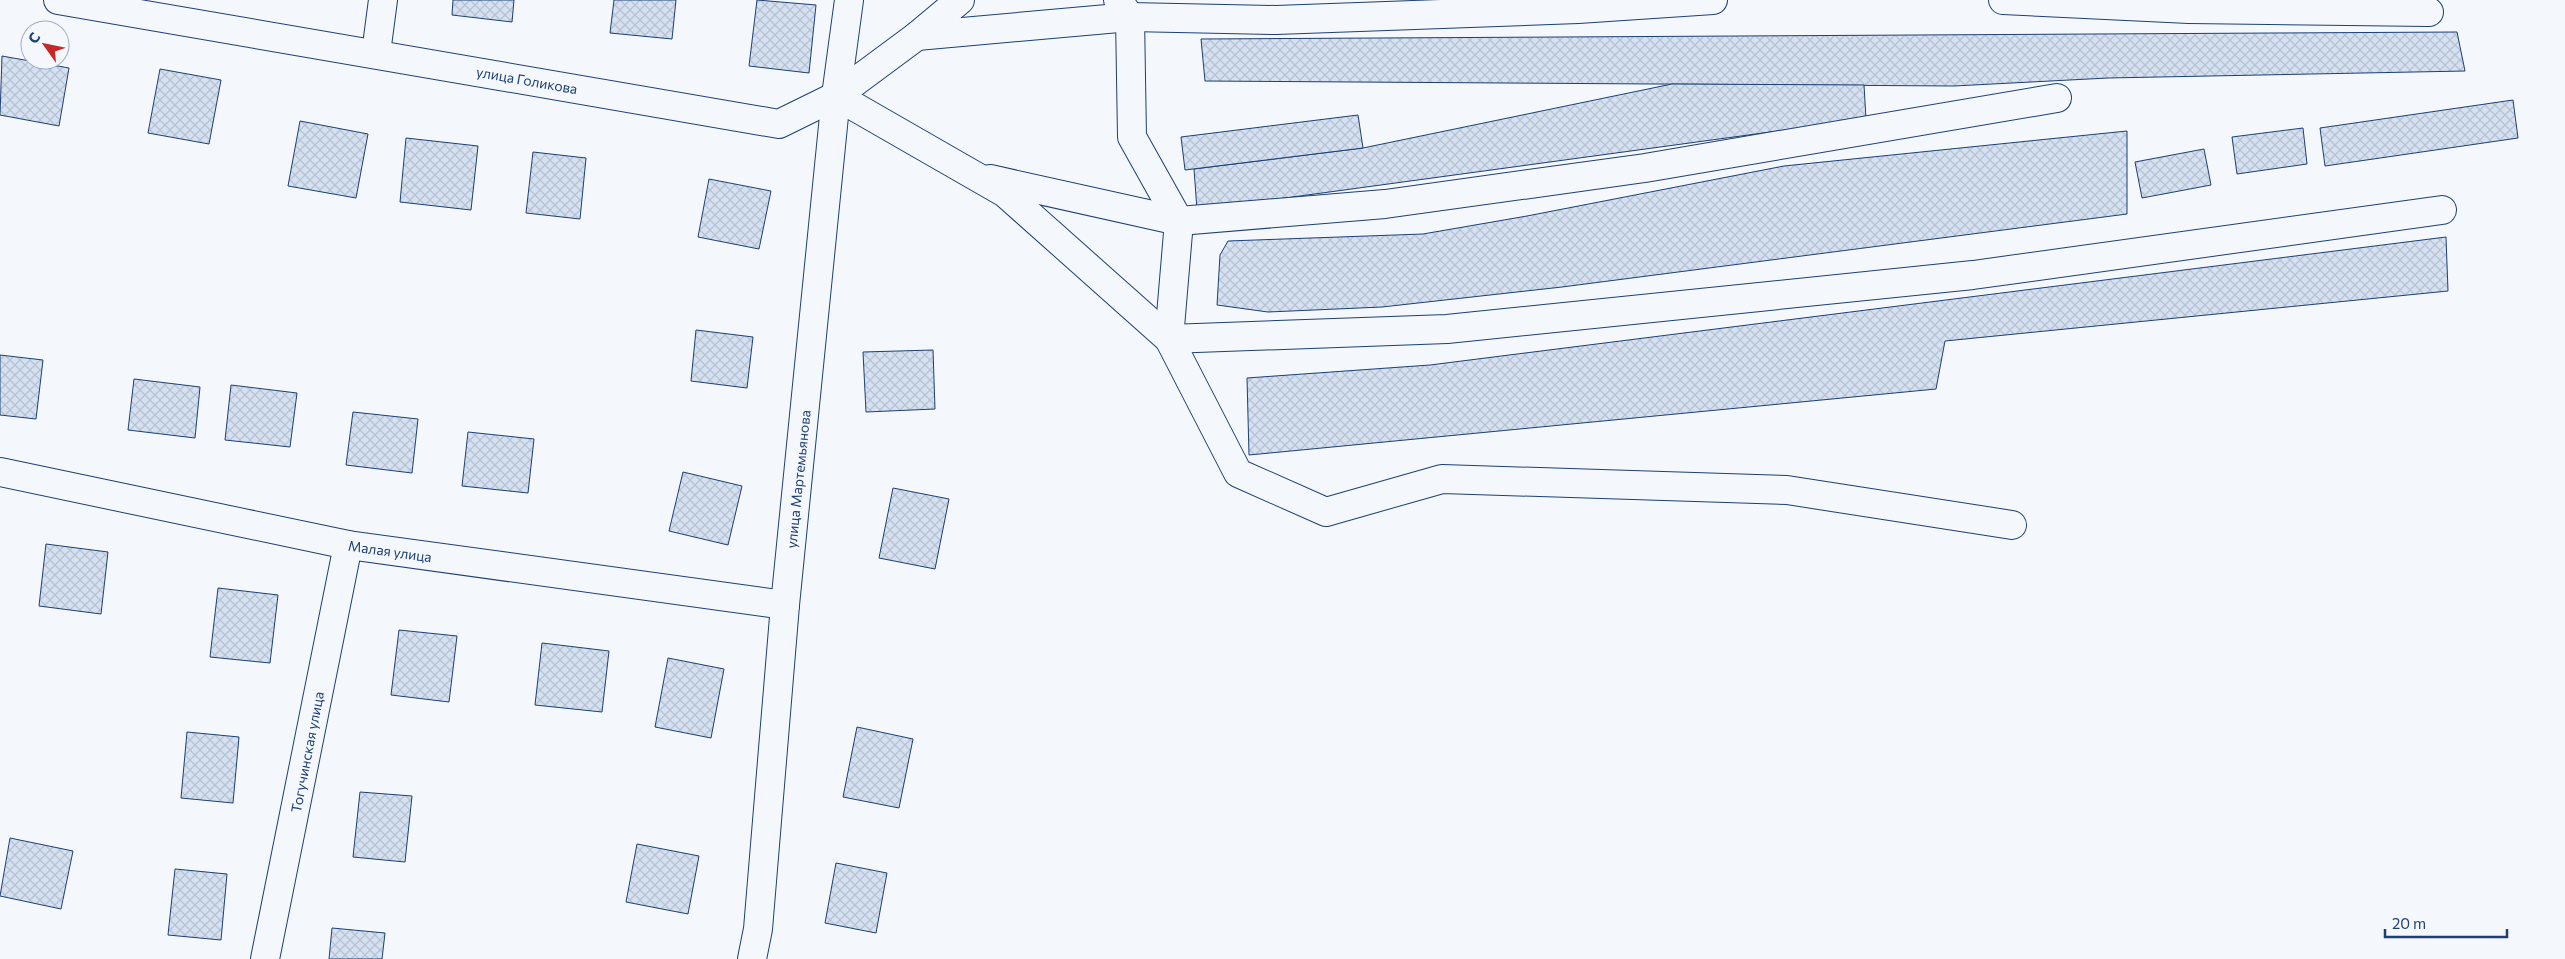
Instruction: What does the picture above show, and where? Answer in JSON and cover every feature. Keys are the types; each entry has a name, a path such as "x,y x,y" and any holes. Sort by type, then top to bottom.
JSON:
{"street":[{"name":"улица Голикова","path":"58,0 376,53 779,124 836,96 917,36 960,0"},
{"path":"376,53 383,0"},
{"name":"улица Мартемьянова","path":"752,959 758,929 785,605 836,96 850,0"},
{"path":"917,36 1124,8 1276,20 1578,9 1713,0"},
{"path":"2003,0 2189,10 2429,12"},
{"path":"1124,8 1132,137 1180,221 1169,339"},
{"path":"836,96 1005,193 1169,339 1238,473 1326,512 1442,479 1786,490 2012,525"},
{"path":"974,176 1180,221 1385,204 1625,170 2058,98"},
{"path":"1169,339 1447,329 1546,319 1973,275 2442,210"},
{"name":"Малая улица","path":"0,472 348,545 785,605"},
{"name":"Тогучинская улица","path":"265,959 348,545"}],"building":[{"path":"453,0 514,0 512,22 452,15"},
{"path":"614,0 676,0 672,39 610,33"},
{"path":"757,0 816,5 809,73 749,66"},
{"path":"2457,32 2465,71 2108,78 1954,86 1205,81 1201,39"},
{"path":"2,56 20,59 20,70 69,70 59,126 0,115"},
{"path":"160,69 221,80 209,144 148,133"},
{"path":"1672,84 1864,85 1866,119 1197,210 1194,169 1363,148"},
{"path":"2513,100 2518,138 2325,166 2320,128"},
{"path":"1358,115 1363,148 1185,170 1181,137"},
{"path":"300,121 368,134 356,198 288,186"},
{"path":"2303,128 2307,164 2237,174 2232,137"},
{"path":"2127,131 2127,214 1562,287 1382,307 1268,312 1217,305 1220,255 1228,241 1423,234 1527,216 1784,166"},
{"path":"406,138 478,146 471,210 400,202"},
{"path":"2204,149 2211,185 2142,198 2135,162"},
{"path":"533,152 586,158 580,219 526,213"},
{"path":"709,179 771,191 759,249 698,237"},
{"path":"2446,237 2448,291 1945,341 1936,389 1249,455 1247,378 1430,365"},
{"path":"696,330 753,337 747,388 691,381"},
{"path":"933,350 935,409 866,412 863,352"},
{"path":"0,355 43,360 36,419 0,415"},
{"path":"134,379 200,387 195,438 128,430"},
{"path":"231,385 297,393 290,447 225,440"},
{"path":"353,412 418,419 412,473 346,465"},
{"path":"468,432 534,439 528,493 462,486"},
{"path":"683,472 742,486 728,545 669,531"},
{"path":"893,488 949,499 935,569 879,558"},
{"path":"46,544 108,552 101,614 39,606"},
{"path":"218,588 278,595 270,663 210,657"},
{"path":"399,630 457,636 449,702 391,695"},
{"path":"542,643 609,651 602,712 535,705"},
{"path":"668,658 724,669 711,738 655,727"},
{"path":"857,727 913,739 899,808 843,797"},
{"path":"187,732 239,737 233,803 181,798"},
{"path":"360,792 412,796 405,862 353,857"},
{"path":"10,838 73,851 61,909 0,896"},
{"path":"637,844 699,856 688,914 626,902"},
{"path":"836,863 887,873 876,933 825,923"},
{"path":"175,869 227,874 221,940 168,935"},
{"path":"332,928 385,933 382,959 329,959"}]}
